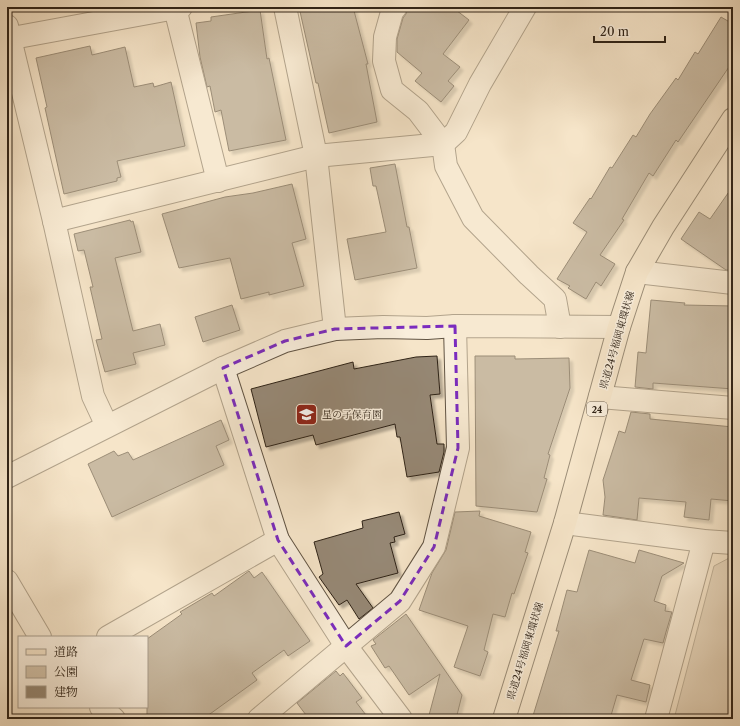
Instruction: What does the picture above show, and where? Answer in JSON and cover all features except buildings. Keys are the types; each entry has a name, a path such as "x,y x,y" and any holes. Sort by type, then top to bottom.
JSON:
{"main road":[{"name":"県道24号福岡東環状線","path":"504,719 565,523 619,327 637,272 663,227 733,119"}],"street":[{"path":"285,7 316,156 335,329"},
{"path":"396,7 392,12 384,37 384,61 392,90 418,112 443,144 446,166 473,218 555,299 560,327"},
{"path":"54,221 316,156 443,144 456,132 480,84 525,7"},
{"path":"107,426 93,396 54,221 8,35 178,8 218,181"},
{"path":"637,272 733,283"},
{"path":"259,719 400,601 434,547 458,448 455,326"},
{"path":"7,477 223,368 285,341 335,329 382,327 619,327"},
{"path":"223,368 278,540 346,646 401,719"},
{"path":"600,397 733,408"},
{"path":"565,523 704,541 733,543"},
{"path":"110,636 278,540"},
{"path":"656,719 704,541"},
{"path":"7,581 39,636"},
{"path":"102,708 114,719"}],"highlighted area":[{"path":"455,326 458,448 434,547 400,601 346,646 278,540 223,368 285,341 335,329"}],"green space":[{"path":"733,556 733,719 674,719 714,566"}],"place":[{"name":"星の子保育園","path":"307,414"}]}
